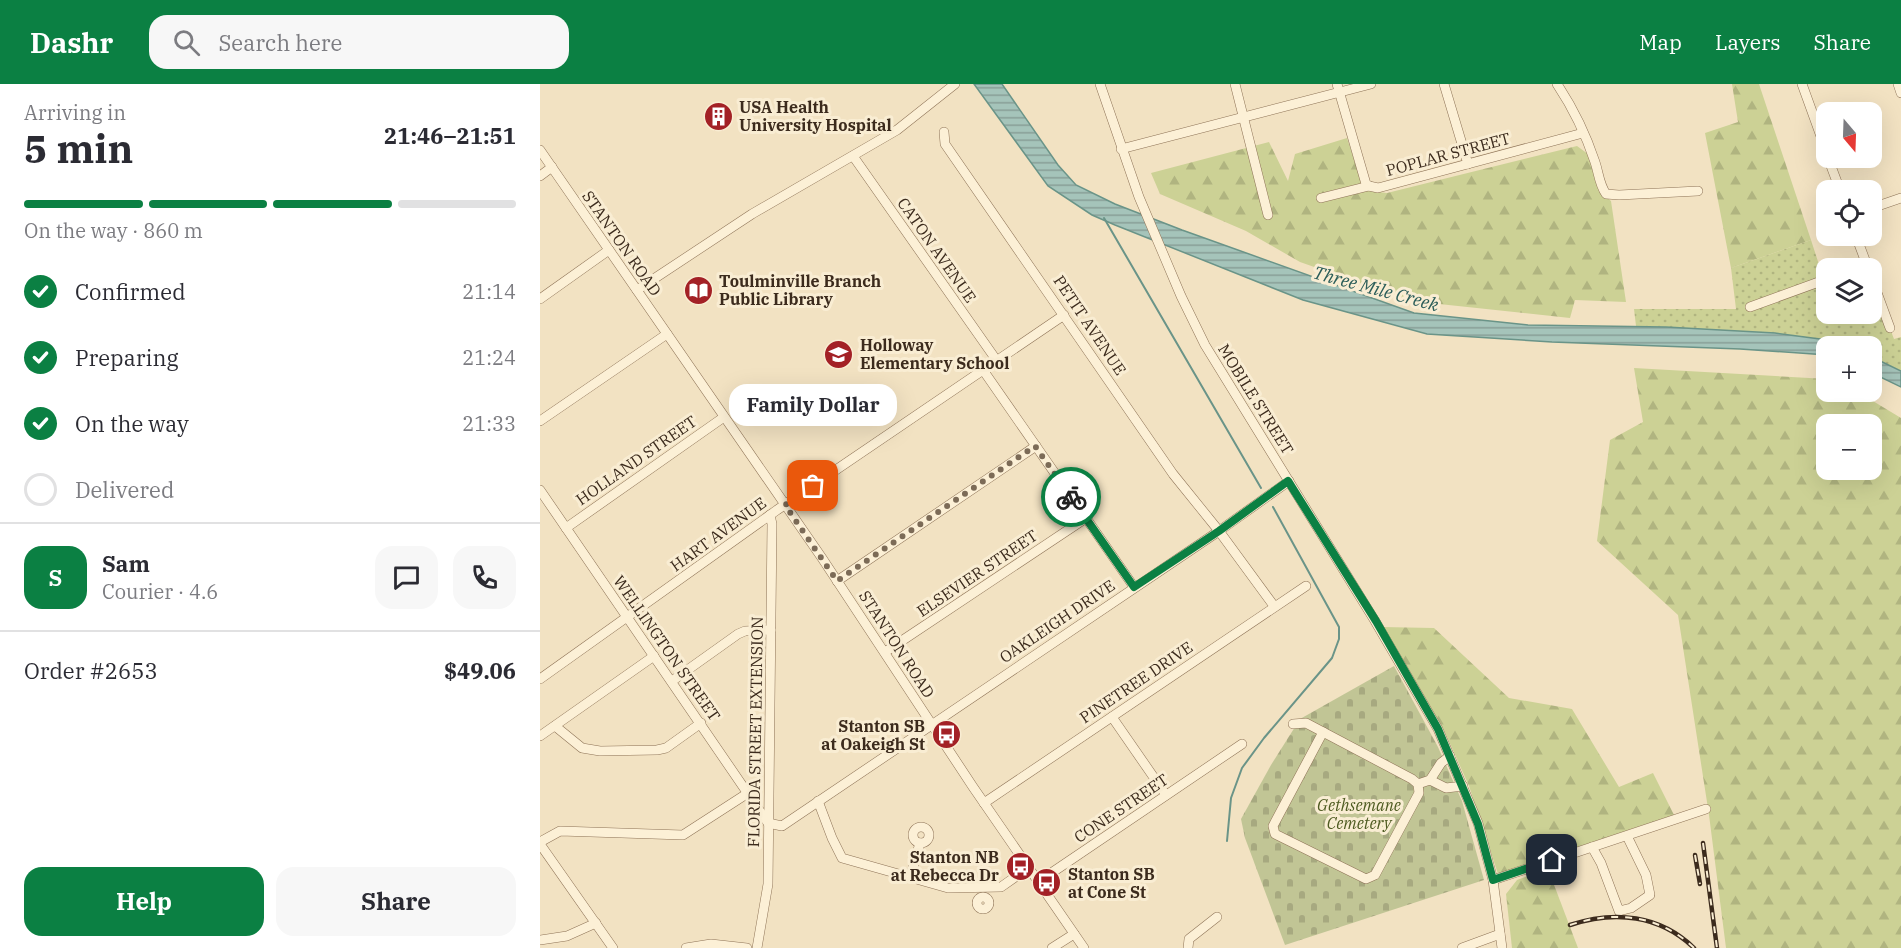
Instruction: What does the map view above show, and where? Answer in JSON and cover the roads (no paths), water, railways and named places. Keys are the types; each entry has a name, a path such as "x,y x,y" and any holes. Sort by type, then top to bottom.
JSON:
{"street":[{"path":"637,290 745,218 897,130 955,84"},
{"name":"MOBILE STREET","path":"1100,84 1139,196 1166,262 1205,345 1381,630 1438,729 1478,824 1493,880 1502,948"},
{"path":"1235,84 1268,215"},
{"path":"1121,149 1244,117 1338,88 1371,84"},
{"path":"1444,84 1468,164"},
{"path":"1557,84 1571,104 1596,164 1600,186 1606,194 1698,191"},
{"path":"1802,84 1816,122"},
{"path":"1898,84 1901,93"},
{"path":"1338,88 1366,184 1369,186"},
{"name":"PETIT AVENUE","path":"944,132 945,144 1173,474 1219,531 1274,606"},
{"name":"POPLAR STREET","path":"1321,198 1369,186 1378,188 1583,133"},
{"name":"STANTON ROAD","path":"540,150 837,581 984,803 1084,948"},
{"name":"CATON AVENUE","path":"853,156 997,361"},
{"path":"540,176 552,167"},
{"path":"1882,205 1901,198"},
{"path":"540,299 609,250"},
{"path":"1750,307 1816,283"},
{"path":"1882,306 1890,328"},
{"name":"HART AVENUE","path":"540,679 770,515 1064,315"},
{"path":"540,421 667,334"},
{"path":"983,370 1134,587"},
{"name":"HOLLAND STREET","path":"566,528 723,417"},
{"path":"837,581 1035,446"},
{"name":"OAKLEIGH DRIVE","path":"768,823 782,826 1219,531 1288,481"},
{"name":"WELLINGTON STREET","path":"540,490 768,823"},
{"name":"FLORIDA STREET EXTENSION","path":"757,948 768,884 770,515"},
{"name":"ELSEVIER STREET","path":"885,652 1086,518"},
{"name":"PINETREE DRIVE","path":"984,803 1306,586"},
{"path":"672,681 738,634 771,630"},
{"path":"540,736 654,656"},
{"path":"1112,717 1166,795"},
{"path":"555,726 582,748 600,752 666,748 701,723"},
{"path":"1293,724 1306,723 1412,779 1418,784 1419,793 1374,875 1366,879 1275,834 1273,826 1323,732"},
{"name":"CONE STREET","path":"1038,882 1242,744"},
{"path":"1418,784 1430,780 1441,763 1450,756"},
{"path":"1430,780 1446,788 1463,786"},
{"path":"613,948 540,843 560,831 682,835 748,793"},
{"path":"818,801 842,858 948,888 1000,887"},
{"path":"1493,880 1706,809"},
{"path":"1592,847 1601,863 1619,911 1631,908 1650,895 1646,875 1627,836"},
{"path":"910,878 920,843"},
{"path":"986,898 1028,868"},
{"path":"1188,948 1189,939 1217,917"},
{"path":"540,940 567,936 596,923"},
{"path":"1052,948 1074,934"},
{"path":"1462,948 1500,934"},
{"path":"686,948 711,944 747,948"}],"water":[{"path":"974,84 1002,84 1058,165 1076,185 1115,204 1182,230 1414,313 1528,325 1666,327 1775,333 1816,338 1816,354 1427,334 1303,300 1092,215 1048,186"},
{"path":"1882,362 1901,371 1901,387 1882,378"}],"waterway":[{"path":"1104,218 1261,488"},
{"path":"1227,841 1231,798 1242,768 1264,738 1332,658 1339,639 1339,627 1273,507"}],"railway":[{"path":"1703,843 1717,948"},
{"path":"1695,855 1700,884"},
{"path":"1570,925 1604,918 1636,918 1667,928 1694,948"}],"place":[{"name":"USA Health University Hospital","path":"718,116"},
{"name":"Toulminville Branch Public Library","path":"698,290"},
{"name":"Holloway Elementary School","path":"839,354"},
{"name":"Family Dollar","path":"813,486"},
{"name":"Stanton SB at Oakeigh St","path":"946,735"},
{"name":"Stanton NB at Rebecca Dr","path":"1020,866"},
{"name":"Stanton SB at Cone St","path":"1047,883"}],"water label":[{"name":"Three Mile Creek","path":"1376,289"}],"park label":[{"name":"Gethsemane Cemetery","path":"1359,814"}]}
